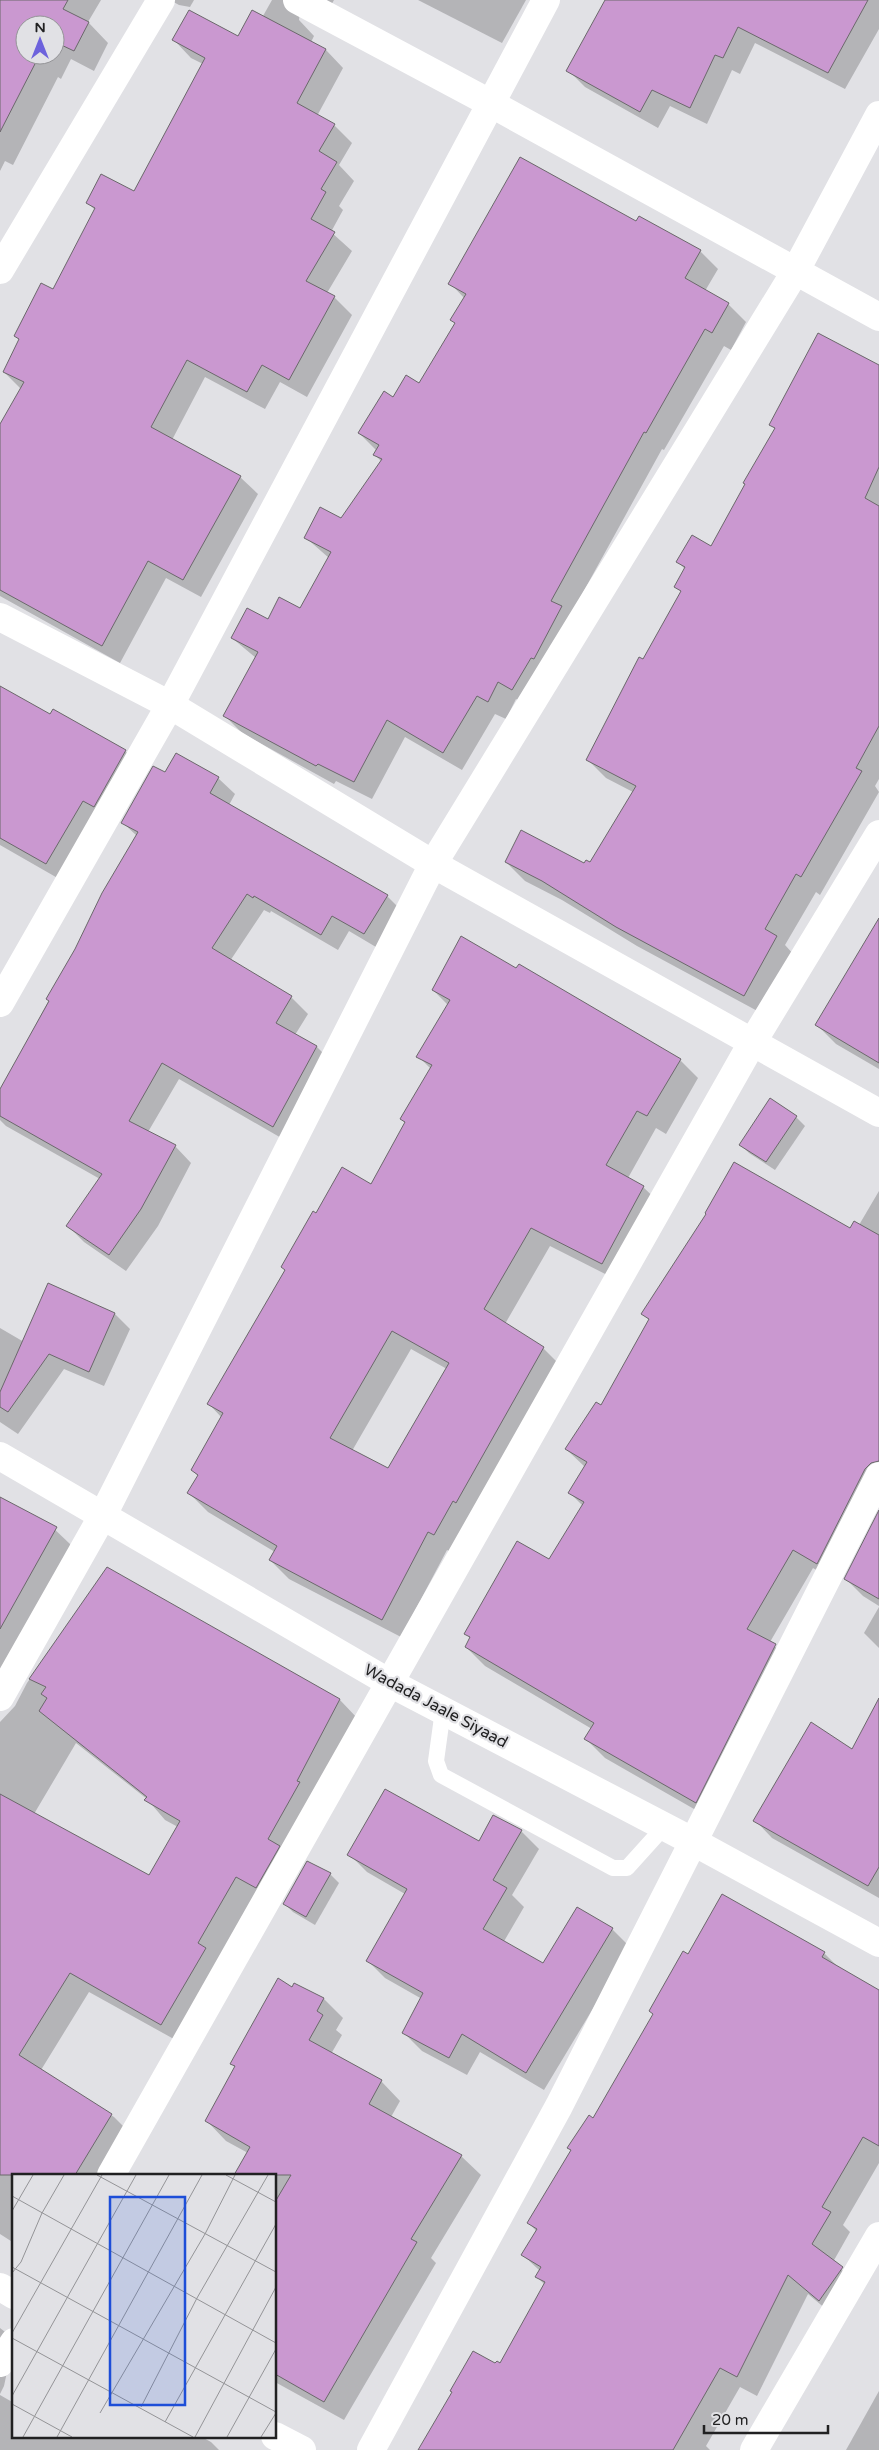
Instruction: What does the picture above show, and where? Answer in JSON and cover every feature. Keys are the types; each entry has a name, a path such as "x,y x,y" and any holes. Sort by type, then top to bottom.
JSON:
{"street":[{"path":"0,270 161,0"},
{"path":"297,0 490,103 879,317"},
{"path":"0,1003 170,705 546,0"},
{"path":"0,1697 103,1515 433,864 795,272 879,115"},
{"path":"0,617 170,705 433,864 752,1044 879,1113"},
{"path":"112,2174 752,1044 879,834"},
{"name":"Wadada Jaale Siyaad","path":"0,1456 390,1683 664,1826 879,1944"},
{"path":"371,2450 559,2106 879,1476"},
{"path":"754,2450 879,2236"},
{"path":"0,2288 12,2294"},
{"path":"0,2362 12,2345"},
{"path":"276,2437 302,2450"}],"lane":[{"path":"443,1710 436,1761 441,1775 613,1868 626,1868 664,1826"}],"building":[{"path":"0,0 68,0 63,9 89,22 74,51 65,47 65,15 15,15 15,65 34,65 0,132"},
{"path":"605,0 868,0 828,73 738,27 723,58 715,55 690,108 652,90 640,112 566,71"},
{"path":"189,10 238,36 252,10 326,49 297,103 335,124 319,151 337,162 321,189 326,192 311,219 335,232 306,281 335,296 289,380 262,365 247,392 187,360 151,427 241,476 183,580 148,561 102,646 0,590 0,424 24,382 3,372 19,339 14,336 41,283 53,289 95,208 86,203 101,174 134,191 205,58 172,40"},
{"path":"520,157 636,221 639,216 701,250 685,278 729,303 712,333 705,329 646,433 644,432 551,601 562,606 534,659 531,658 512,690 498,682 488,702 477,696 443,753 387,720 354,782 318,764 316,766 223,716 258,652 231,638 247,608 268,619 279,597 300,608 331,552 304,538 320,507 341,518 382,459 373,455 379,445 358,433 384,391 393,397 406,375 419,383 455,323 450,320 466,294 448,284"},
{"path":"818,333 879,365 879,467 865,498 879,506 879,726 856,768 862,771 801,877 796,874 765,929 777,936 744,996 616,927 542,881 505,862 521,830 584,863 586,860 590,862 636,786 586,760 639,657 643,659 681,591 674,587 685,567 676,562 692,535 711,546 745,484 743,483 775,428 769,425"},
{"path":"0,686 50,714 53,709 126,750 94,807 83,801 46,864 0,838"},
{"path":"176,753 219,777 210,793 388,895 364,934 332,916 321,935 254,896 253,898 247,894 212,948 292,996 276,1023 317,1046 273,1127 162,1063 129,1121 176,1145 141,1209 109,1255 66,1226 102,1174 0,1116 0,1089 49,1001 46,999 75,949 102,893 138,832 121,823 153,766 165,772"},
{"path":"879,918 879,1063 815,1025"},
{"path":"461,936 516,968 519,964 681,1059 647,1116 637,1111 606,1165 644,1186 602,1264 531,1228 484,1309 544,1347 456,1503 453,1501 434,1535 428,1532 382,1620 269,1560 277,1546 187,1493 198,1475 191,1470 223,1413 207,1404 285,1270 281,1267 313,1211 316,1213 342,1167 371,1184 405,1122 400,1119 432,1065 416,1057 450,1000 432,990","holes":["392,1331 449,1363 388,1468 330,1438"]},
{"path":"770,1098 797,1116 766,1162 739,1145"},
{"path":"734,1162 850,1228 854,1221 879,1235 879,1461 871,1463 865,1469 817,1564 793,1550 747,1629 776,1644 696,1803 584,1739 594,1723 465,1647 470,1637 464,1634 517,1541 549,1559 584,1502 568,1493 587,1462 565,1449 596,1402 601,1405 649,1319 641,1314 706,1214"},
{"path":"48,1283 115,1313 89,1372 49,1354 8,1412 0,1407 0,1392"},
{"path":"0,1497 57,1527 0,1629"},
{"path":"879,1510 879,1599 844,1579"},
{"path":"107,1567 340,1699 297,1781 300,1782 268,1839 280,1846 256,1888 236,1877 198,1943 206,1948 161,2025 70,1973 19,2055 112,2114 76,2174 0,2175 0,1794 149,1875 180,1821 144,1800 147,1797 39,1711 47,1698 41,1694 46,1687 29,1679"},
{"path":"879,1698 879,1867 868,1886 753,1821 811,1722 852,1749"},
{"path":"385,1789 479,1841 493,1815 522,1830 493,1880 507,1888 483,1929 543,1963 577,1907 613,1928 526,2073 462,2034 449,2058 402,2033 423,1993 366,1961 407,1889 347,1855"},
{"path":"307,1861 331,1873 306,1917 283,1904"},
{"path":"722,1894 825,1952 822,1957 879,1990 879,2146 863,2137 822,2207 831,2212 812,2244 843,2267 819,2301 788,2275 737,2377 720,2368 673,2450 418,2450 452,2392 450,2391 473,2351 495,2363 497,2361 500,2363 545,2282 535,2277 541,2267 521,2255 537,2229 527,2223 571,2150 567,2148 589,2115 593,2118 653,2014 649,2011 683,1951 688,1954"},
{"path":"278,1978 292,1987 294,1983 324,1998 317,2011 323,2015 309,2040 382,2080 369,2104 462,2155 411,2239 417,2242 324,2402 276,2375 276,2200 291,2175 235,2174 250,2147 205,2121 235,2066 230,2064"}]}
